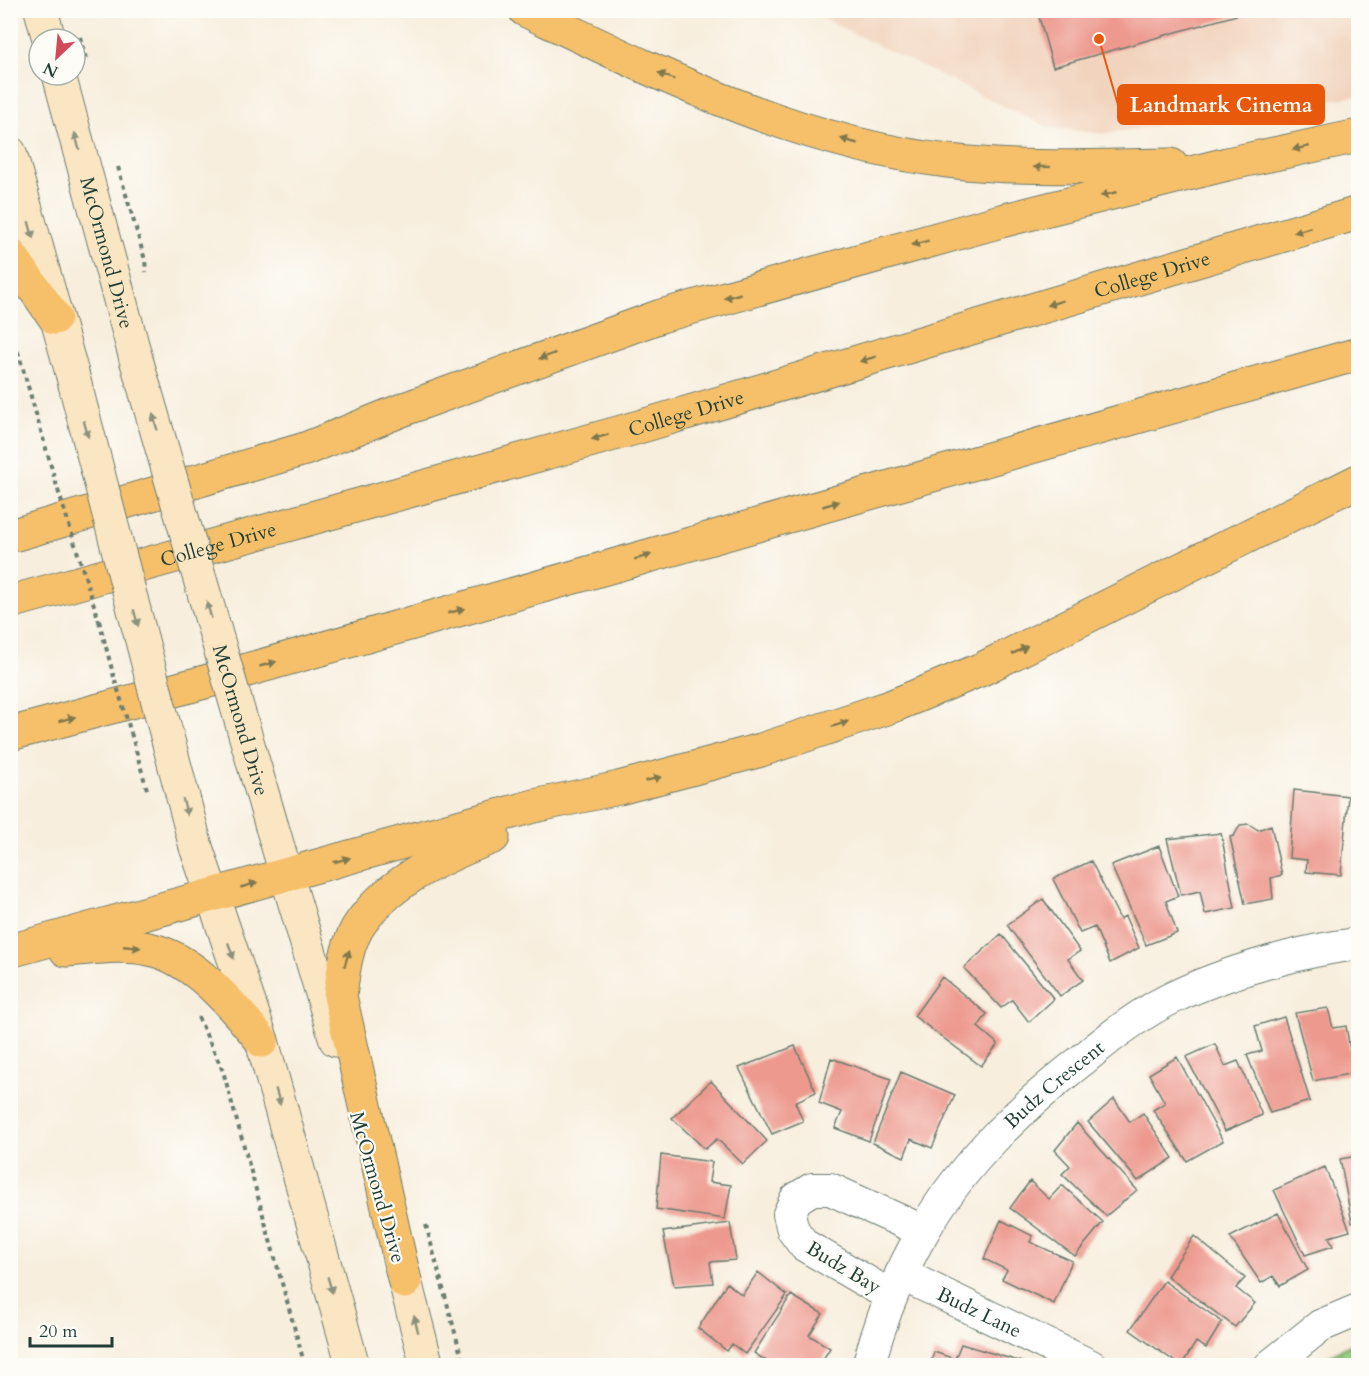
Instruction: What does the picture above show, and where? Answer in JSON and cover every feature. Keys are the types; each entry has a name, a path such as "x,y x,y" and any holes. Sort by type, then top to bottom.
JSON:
{"highway":[{"path":"525,10 732,105 871,147 947,161 1029,167 1227,164"},
{"path":"10,536 305,448 418,404 661,316 1001,221 1227,164 1359,136"},
{"name":"College Drive","path":"10,602 632,429 1359,213"},
{"path":"10,254 55,318"},
{"path":"10,734 212,680 1359,354"},
{"path":"10,953 534,806 619,788 761,750 890,707 982,669 1359,481"},
{"path":"405,1282 340,996 345,961 361,922 387,895 411,876 458,851 619,788"},
{"path":"10,953 117,946 151,949 205,978 262,1041"}],"main road":[{"path":"41,10 46,27"},
{"name":"McOrmond Drive","path":"62,87 136,359 285,874 301,918 427,1365"},
{"path":"10,153 72,373 196,847 262,1041 352,1365"}],"street":[{"name":"Budz Crescent","path":"868,1365 896,1285 923,1231 964,1172 1017,1114 1051,1083 1132,1023 1170,999 1203,985 1314,951 1359,944"},
{"name":"Budz Bay","path":"896,1285 804,1245 793,1230 789,1214 796,1199 812,1189 830,1189 923,1231"},
{"name":"Budz Lane","path":"896,1285 1090,1365"},
{"path":"1270,1365 1320,1326 1359,1310"}],"path":[{"path":"10,335 19,355 150,800"},
{"path":"194,1007 223,1071 305,1365"}],"shaded area":[{"path":"807,11 1358,11 1358,96 1102,134 1047,127"}],"green space":[{"path":"1358,1340 1358,1365 1314,1365"}],"building":[{"path":"1037,10 1250,10 1251,11 1053,67"},
{"path":"1294,790 1348,796 1341,875 1306,872 1307,860 1289,858"},
{"path":"1249,824 1258,830 1271,825 1282,875 1271,878 1273,899 1245,904 1230,837 1234,836 1240,825"},
{"path":"1221,833 1235,908 1205,914 1200,891 1181,895 1167,839"},
{"path":"1159,846 1178,896 1166,901 1177,933 1146,945 1111,865"},
{"path":"1091,861 1120,919 1125,916 1139,948 1110,963 1095,927 1080,933 1053,879"},
{"path":"1043,899 1080,951 1068,959 1083,980 1060,996 1007,925"},
{"path":"1001,934 1054,999 1029,1022 1012,1000 1001,1008 964,968"},
{"path":"942,977 987,1014 978,1027 998,1044 981,1066 914,1016"},
{"path":"1328,1008 1333,1028 1346,1026 1354,1073 1313,1081 1295,1013"},
{"path":"1284,1017 1310,1101 1270,1113 1247,1055 1262,1051 1255,1026"},
{"path":"1215,1044 1225,1066 1238,1061 1262,1115 1225,1131 1186,1057"},
{"path":"795,1046 816,1092 795,1102 803,1121 772,1134 739,1068"},
{"path":"1177,1057 1223,1141 1187,1161 1153,1110 1165,1103 1149,1074"},
{"path":"831,1058 891,1079 869,1141 835,1128 842,1112 819,1103"},
{"path":"901,1072 955,1095 932,1148 911,1139 904,1157 873,1143"},
{"path":"711,1081 767,1141 743,1164 717,1139 705,1149 672,1118"},
{"path":"1114,1099 1130,1122 1143,1113 1173,1158 1138,1181 1088,1122"},
{"path":"1077,1123 1137,1190 1106,1216 1062,1174 1070,1166 1055,1150"},
{"path":"661,1155 712,1162 709,1182 731,1185 725,1219 656,1209"},
{"path":"1358,1156 1358,1222 1352,1223 1340,1159"},
{"path":"1325,1167 1350,1231 1329,1237 1333,1246 1305,1255 1274,1190"},
{"path":"1030,1181 1049,1199 1062,1185 1103,1222 1075,1256 1010,1208"},
{"path":"1278,1213 1308,1270 1280,1286 1273,1276 1261,1283 1230,1237"},
{"path":"1001,1220 1033,1236 1030,1242 1072,1261 1054,1304 1002,1279 1007,1270 984,1259"},
{"path":"730,1223 736,1260 710,1262 713,1283 674,1286 663,1232"},
{"path":"1194,1236 1245,1278 1236,1288 1255,1303 1235,1327 1167,1276"},
{"path":"758,1272 787,1295 745,1354 732,1344 727,1351 698,1328 727,1283 742,1295"},
{"path":"1164,1281 1222,1322 1206,1348 1196,1342 1181,1366 1130,1330"},
{"path":"791,1295 823,1314 809,1335 830,1348 819,1366 774,1366 754,1353"},
{"path":"961,1344 1022,1362 1021,1366 930,1366 934,1352 955,1359"}],"place":[{"name":"Landmark Cinema","path":"1099,39"}]}
